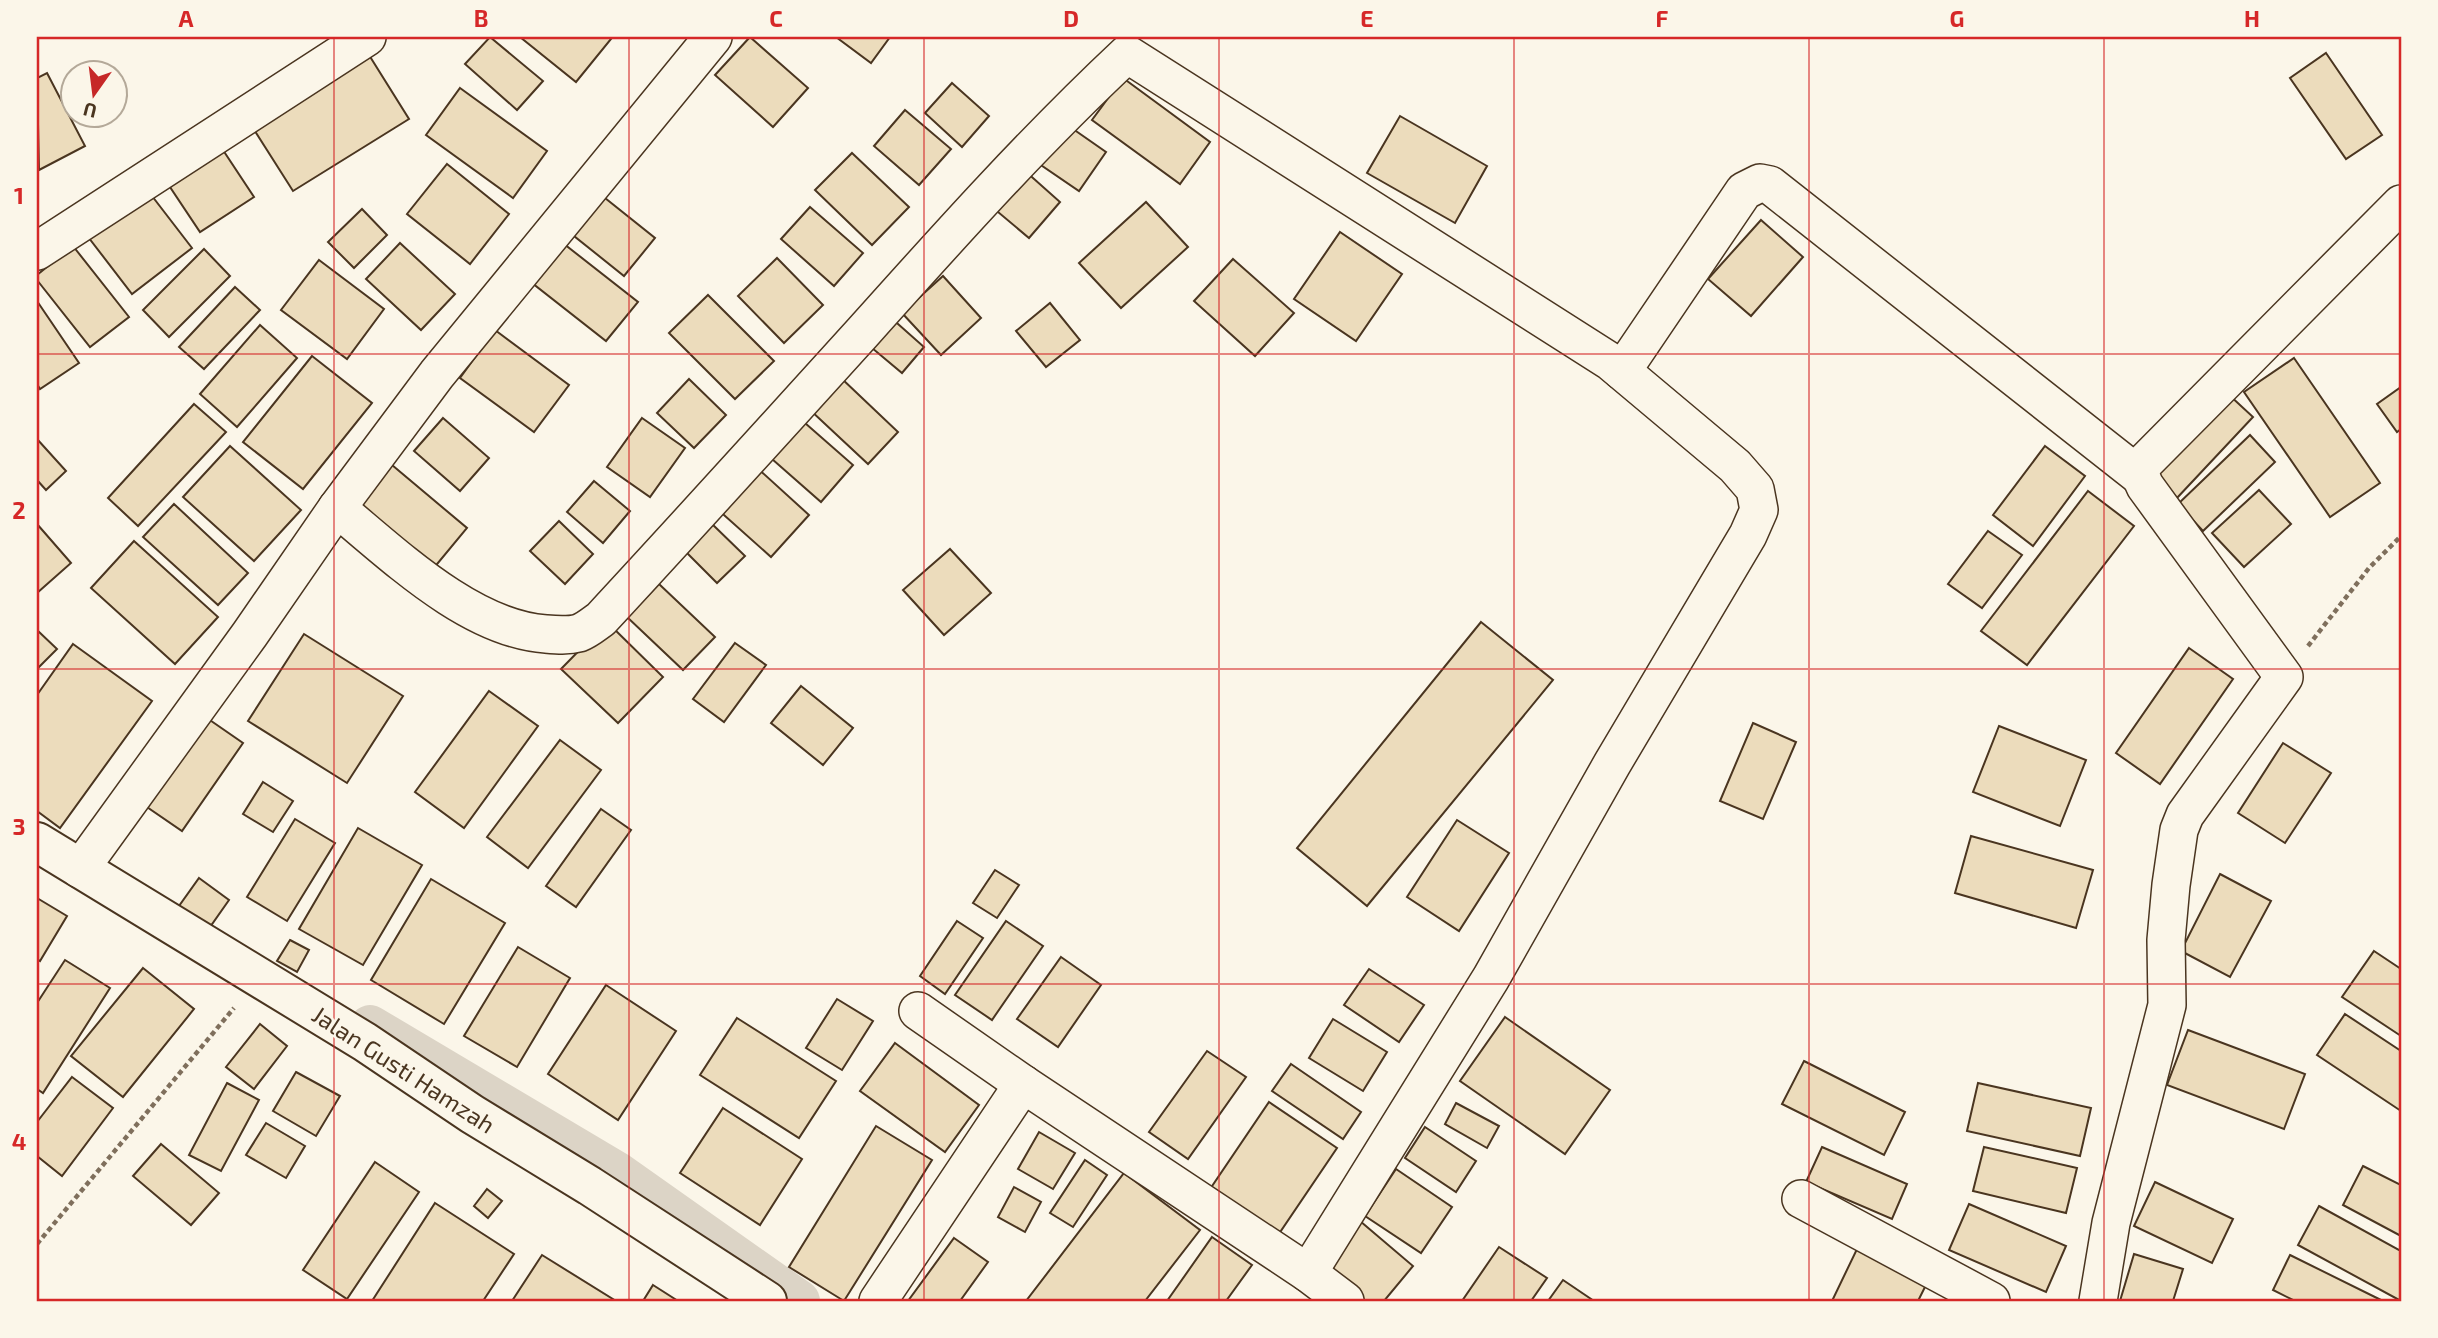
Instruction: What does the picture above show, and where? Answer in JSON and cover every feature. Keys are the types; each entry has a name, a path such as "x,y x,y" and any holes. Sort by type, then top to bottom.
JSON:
{"street":[{"path":"37,251 367,37"},
{"path":"80,869 250,634 337,508 437,374 713,37"},
{"path":"337,508 430,584 475,610 505,624 535,633 576,634 588,628 601,618 728,482 977,206 1071,106 1126,54 1622,371 1735,466 1755,489 1759,510 1748,535 1612,764 1491,978 1308,1273"},
{"path":"1622,371 1744,191 1760,183 1770,185 2141,477 2163,512 2284,677 2185,815 2179,830 2166,940 2167,1005 2114,1210 2098,1301"},
{"path":"2141,477 2142,465 2154,452 2401,204"},
{"name":"Jalan Gusti Hamzah","path":"37,842 365,1042 472,1114 590,1186 767,1301"},
{"path":"918,1010 1023,1084 1308,1273 1345,1301"},
{"path":"878,1301 1023,1084"},
{"path":"1801,1199 1991,1301"}],"path":[{"path":"2284,677 2368,568 2401,536"},
{"path":"37,1244 259,978"}],"building":[{"path":"490,37 543,81 517,110 465,64"},
{"path":"520,37 608,37 611,39 576,82"},
{"path":"750,37 808,88 773,127 715,75"},
{"path":"836,37 890,37 871,63"},
{"path":"2326,53 2382,135 2346,159 2290,78"},
{"path":"369,55 409,119 293,191 253,128"},
{"path":"47,73 60,98 60,130 77,130 85,146 39,170 37,78"},
{"path":"1123,78 1210,142 1180,184 1092,120"},
{"path":"952,83 989,116 962,147 925,113"},
{"path":"460,88 547,151 513,198 426,135"},
{"path":"905,110 951,149 919,185 874,146"},
{"path":"1400,116 1487,166 1455,223 1367,173"},
{"path":"1063,122 1106,152 1079,191 1035,161"},
{"path":"217,141 254,197 200,232 162,175"},
{"path":"852,153 909,207 872,245 815,190"},
{"path":"447,164 509,214 470,264 407,214"},
{"path":"1024,170 1060,202 1029,238 992,207"},
{"path":"142,183 192,248 132,294 82,229"},
{"path":"600,194 655,238 624,276 569,232"},
{"path":"1146,202 1188,247 1121,308 1079,263"},
{"path":"810,207 863,253 834,286 781,239"},
{"path":"362,209 387,235 354,268 328,242"},
{"path":"1761,220 1803,257 1751,316 1708,279"},
{"path":"1340,232 1402,274 1356,341 1294,299"},
{"path":"559,240 638,302 606,341 527,279"},
{"path":"400,243 455,294 421,330 366,279"},
{"path":"73,246 129,317 90,347 37,280 37,275"},
{"path":"204,249 230,276 169,337 143,310"},
{"path":"777,258 823,305 784,343 738,296"},
{"path":"1233,259 1294,313 1255,356 1194,301"},
{"path":"319,260 384,309 347,359 281,310"},
{"path":"943,276 981,318 941,355 902,313"},
{"path":"235,287 260,310 204,369 179,347"},
{"path":"708,295 774,361 735,399 669,333"},
{"path":"37,301 79,363 40,389 37,384"},
{"path":"1050,303 1080,340 1046,367 1016,331"},
{"path":"889,316 924,347 902,373 866,343"},
{"path":"260,325 297,358 237,427 200,394"},
{"path":"495,330 569,385 534,432 460,378"},
{"path":"312,356 372,403 303,489 243,442"},
{"path":"2294,358 2380,483 2330,517 2244,392"},
{"path":"840,377 898,432 868,464 809,409"},
{"path":"689,379 726,415 694,448 657,413"},
{"path":"2401,387 2401,429 2397,432 2377,404"},
{"path":"2227,393 2253,417 2176,499 2150,475"},
{"path":"194,404 226,432 138,526 108,498"},
{"path":"797,416 853,465 821,502 764,452"},
{"path":"443,418 489,458 460,491 414,451"},
{"path":"642,418 685,448 650,497 607,467"},
{"path":"2250,435 2275,462 2203,531 2178,504"},
{"path":"37,439 66,471 46,490 37,480"},
{"path":"230,446 301,510 254,561 183,497"},
{"path":"2045,446 2085,476 2033,546 1993,515"},
{"path":"392,465 467,528 428,575 352,512"},
{"path":"754,465 809,515 771,557 715,507"},
{"path":"594,481 630,511 603,543 567,512"},
{"path":"2259,490 2291,524 2244,567 2212,533"},
{"path":"2088,491 2134,526 2027,665 1981,631"},
{"path":"174,504 248,573 218,605 143,537"},
{"path":"559,521 593,554 565,584 530,551"},
{"path":"710,522 745,556 717,583 683,549"},
{"path":"37,524 71,563 37,593"},
{"path":"1988,531 2022,555 1982,608 1948,584"},
{"path":"134,541 218,617 175,664 91,588"},
{"path":"950,549 991,593 944,635 903,590"},
{"path":"659,584 715,637 683,670 627,617"},
{"path":"607,622 663,677 618,723 561,669"},
{"path":"1481,622 1553,680 1367,906 1297,848"},
{"path":"37,630 57,649 37,669"},
{"path":"304,634 403,696 347,783 248,721"},
{"path":"735,643 766,665 724,722 693,699"},
{"path":"73,644 152,701 60,828 37,811 37,695"},
{"path":"2189,648 2233,679 2160,784 2116,753"},
{"path":"801,686 853,728 823,765 771,723"},
{"path":"489,691 538,726 464,828 415,792"},
{"path":"204,716 243,743 182,831 144,805"},
{"path":"1753,723 1796,742 1763,819 1720,801"},
{"path":"1999,726 2086,760 2060,826 1973,792"},
{"path":"560,740 601,770 528,868 487,837"},
{"path":"2283,743 2331,773 2285,843 2238,813"},
{"path":"263,782 293,801 273,832 243,814"},
{"path":"601,809 631,830 576,907 546,886"},
{"path":"295,819 335,843 287,921 247,897"},
{"path":"1457,820 1509,853 1459,931 1407,897"},
{"path":"358,828 422,865 363,965 299,929"},
{"path":"1971,836 2093,870 2076,928 1955,893"},
{"path":"995,870 1019,885 997,918 973,903"},
{"path":"2220,874 2271,901 2230,977 2181,951"},
{"path":"199,878 229,900 210,927 179,906"},
{"path":"431,879 505,923 444,1024 371,980"},
{"path":"37,898 67,916 40,961 37,959"},
{"path":"957,921 983,938 945,994 920,976"},
{"path":"1006,921 1043,946 992,1020 955,995"},
{"path":"290,940 309,950 297,972 277,961"},
{"path":"518,947 570,978 517,1067 464,1036"},
{"path":"2374,951 2401,969 2401,1036 2342,997"},
{"path":"1061,957 1101,985 1058,1047 1017,1019"},
{"path":"65,960 110,988 43,1093 37,1089 37,1003"},
{"path":"143,968 194,1009 123,1097 71,1056"},
{"path":"1369,969 1424,1005 1399,1042 1344,1005"},
{"path":"606,985 676,1031 618,1120 548,1074"},
{"path":"837,999 873,1021 842,1070 806,1048"},
{"path":"2345,1014 2401,1051 2401,1111 2317,1055"},
{"path":"1505,1017 1610,1090 1565,1154 1460,1081"},
{"path":"737,1018 836,1081 799,1138 700,1075"},
{"path":"1333,1019 1387,1052 1363,1091 1309,1058"},
{"path":"260,1024 287,1046 254,1089 226,1067"},
{"path":"2188,1030 2305,1074 2284,1129 2167,1085"},
{"path":"895,1043 979,1105 945,1152 860,1091"},
{"path":"1207,1051 1246,1077 1188,1159 1149,1132"},
{"path":"1804,1061 1905,1112 1884,1155 1782,1104"},
{"path":"1291,1064 1361,1112 1343,1139 1272,1091"},
{"path":"296,1072 340,1096 316,1136 273,1111"},
{"path":"72,1077 113,1108 62,1176 37,1156 37,1122"},
{"path":"227,1083 259,1100 221,1171 189,1155"},
{"path":"1978,1083 2091,1108 2080,1156 1967,1131"},
{"path":"1269,1102 1337,1148 1272,1244 1204,1198"},
{"path":"1456,1103 1499,1126 1487,1148 1445,1124"},
{"path":"723,1108 802,1159 760,1225 680,1173"},
{"path":"266,1123 305,1146 286,1178 246,1155"},
{"path":"876,1126 932,1160 844,1301 789,1267"},
{"path":"1425,1127 1476,1161 1456,1192 1405,1158"},
{"path":"1039,1132 1075,1153 1053,1189 1018,1169"},
{"path":"161,1144 219,1193 191,1225 133,1176"},
{"path":"1822,1147 1907,1184 1892,1219 1806,1182"},
{"path":"1984,1147 2077,1168 2066,1213 1973,1191"},
{"path":"1085,1160 1107,1175 1073,1227 1050,1213"},
{"path":"375,1162 419,1192 347,1299 303,1270"},
{"path":"2363,1166 2401,1185 2401,1236 2343,1205"},
{"path":"1396,1169 1452,1207 1421,1253 1365,1216"},
{"path":"1124,1173 1200,1230 1145,1301 1026,1301"},
{"path":"2155,1182 2233,1219 2212,1263 2134,1226"},
{"path":"1014,1187 1041,1202 1025,1232 998,1217"},
{"path":"487,1189 502,1201 488,1218 474,1206"},
{"path":"435,1203 514,1254 483,1301 372,1301"},
{"path":"1969,1204 2066,1246 2046,1292 1949,1250"},
{"path":"2319,1206 2401,1251 2401,1301 2298,1245"},
{"path":"1360,1221 1413,1266 1384,1301 1358,1301 1319,1269"},
{"path":"1212,1237 1252,1265 1226,1301 1167,1301"},
{"path":"954,1238 988,1262 960,1301 908,1301"},
{"path":"1499,1247 1547,1278 1531,1301 1462,1301"},
{"path":"1857,1249 1927,1283 1918,1301 1832,1301"},
{"path":"2134,1254 2183,1269 2173,1301 2120,1301"},
{"path":"542,1255 616,1301 512,1301"},
{"path":"2290,1255 2383,1301 2295,1301 2273,1290"},
{"path":"1563,1280 1594,1301 1548,1301"},
{"path":"653,1285 678,1301 643,1301"}],"waterway":[{"path":"370,1026 616,1172 799,1301"}]}
